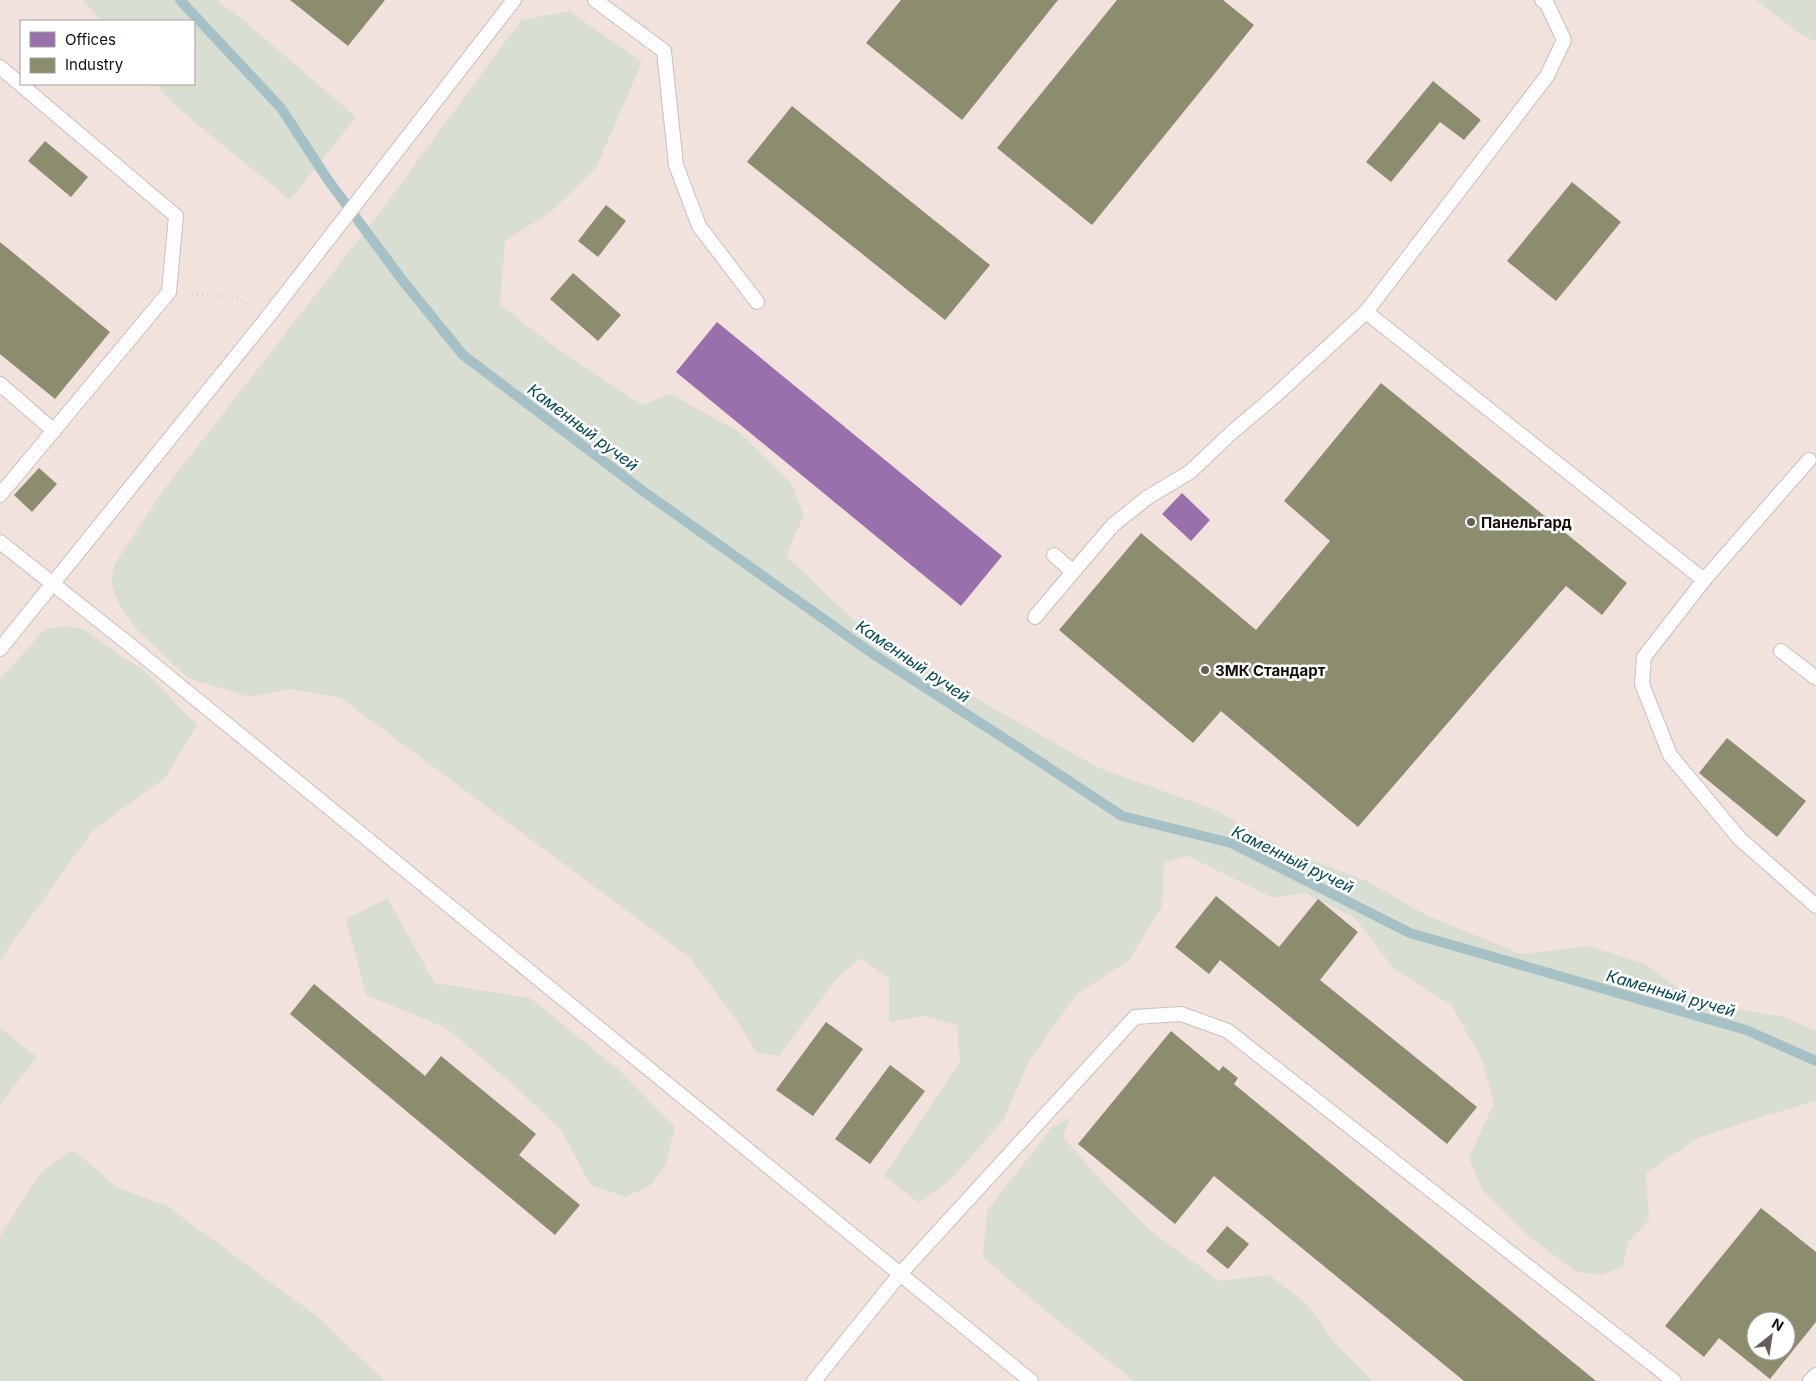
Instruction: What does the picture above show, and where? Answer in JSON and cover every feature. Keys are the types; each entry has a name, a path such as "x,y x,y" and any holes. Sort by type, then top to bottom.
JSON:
{"lane":[{"path":"0,649 267,318 514,0"},
{"path":"595,0 664,51 676,164 699,226 757,302"},
{"path":"1035,617 1113,525 1148,497 1190,472 1366,312 1547,76 1564,40 1547,4 1542,0"},
{"path":"0,67 20,84"},
{"path":"0,495 169,292 176,216 21,85"},
{"path":"1366,312 1704,580"},
{"path":"0,384 54,432"},
{"path":"1809,460 1704,580 1644,656 1642,684 1670,755 1740,839 1816,906"},
{"path":"0,542 53,583 1031,1381"},
{"path":"1054,555 1073,572"},
{"path":"1781,651 1816,678"},
{"path":"814,1381 900,1274 1134,1017 1181,1014 1228,1031 1674,1381"},
{"path":"1810,1381 1816,1375"}],"path":[{"path":"169,292 235,296 267,318"}],"shaded area":[{"path":"0,0 1816,0 1816,1381 0,1381"},
{"path":"83,0 216,0 241,18 356,117 290,200 174,105 157,85 195,85 195,20 100,20"},
{"path":"1756,0 1816,0 1816,42 1799,33"},
{"path":"569,11 642,62 596,168 551,212 505,241 500,305 555,347 642,405 670,394 738,431 791,483 804,515 786,556 854,620 958,688 1099,768 1211,808 1295,854 1367,881 1426,915 1521,954 1589,946 1645,964 1696,1002 1784,1017 1816,1031 1816,1101 1698,1138 1646,1173 1649,1220 1628,1242 1623,1266 1602,1275 1577,1272 1528,1236 1483,1191 1469,1158 1494,1103 1482,1060 1452,1006 1393,968 1355,918 1305,893 1273,898 1188,856 1164,863 1162,907 1129,960 1077,994 1029,1061 1004,1119 951,1180 919,1203 884,1176 960,1062 957,1025 924,1016 889,1022 889,979 860,958 836,980 779,1056 757,1053 737,1021 690,958 341,698 290,689 250,697 188,678 135,628 118,602 111,583 114,565 165,488 383,208 521,20"},
{"path":"67,626 84,629 116,653 145,671 197,725 165,778 93,830 0,960 0,679 45,629"},
{"path":"387,898 435,983 530,998 618,1069 675,1127 665,1166 651,1185 626,1197 590,1185 562,1131 510,1082 446,1028 366,995 346,919"},
{"path":"0,1028 37,1057 0,1104"},
{"path":"1071,1117 1063,1137 1103,1182 1152,1232 1220,1281 1269,1275 1307,1304 1337,1346 1372,1381 1134,1381 1037,1304 983,1257 987,1211 1051,1128"},
{"path":"73,1150 117,1187 167,1206 318,1317 385,1381 0,1381 0,1236 41,1172"}],"building: Offices":[{"path":"717,322 1002,556 961,606 676,372"},
{"path":"1182,493 1210,520 1191,541 1162,514"}],"building: Industry":[{"path":"290,0 385,0 348,46"},
{"path":"901,0 1058,0 962,120 866,43"},
{"path":"1117,0 1223,0 1254,25 1092,225 997,148"},
{"path":"1433,81 1481,120 1464,140 1440,122 1391,182 1366,162"},
{"path":"792,106 990,265 945,320 747,162"},
{"path":"45,141 88,177 71,197 28,161"},
{"path":"1572,182 1621,222 1556,301 1507,261"},
{"path":"606,205 626,221 598,257 578,241"},
{"path":"0,242 110,332 55,399 0,354"},
{"path":"573,273 621,315 598,341 550,299"},
{"path":"1381,383 1627,583 1602,615 1566,586 1358,827 1221,711 1193,743 1059,630 1141,533 1256,630 1330,541 1284,501"},
{"path":"39,468 57,484 32,512 14,495"},
{"path":"1727,738 1806,801 1777,837 1699,773"},
{"path":"1216,896 1279,947 1318,899 1358,932 1320,980 1477,1107 1447,1144 1220,960 1209,974 1175,947"},
{"path":"314,984 425,1076 441,1056 536,1134 519,1155 580,1205 555,1235 290,1014"},
{"path":"826,1022 863,1049 813,1116 776,1090"},
{"path":"1171,1031 1219,1071 1223,1066 1238,1078 1234,1084 1596,1381 1464,1381 1214,1176 1175,1224 1078,1144"},
{"path":"890,1065 925,1091 870,1164 835,1139"},
{"path":"1761,1208 1816,1252 1816,1322 1796,1347 1796,1311 1746,1311 1746,1360 1719,1338 1704,1357 1665,1326"},
{"path":"1227,1226 1249,1244 1228,1269 1206,1251"},
{"path":"1748,1361 1785,1361 1770,1379"}],"waterway":[{"name":"Каменный ручей","path":"180,0 281,108 328,180 403,281 463,355 643,491 873,654 1122,816 1231,843 1410,933 1746,1030 1816,1061"}],"place":[{"name":"Панельгард","path":"1471,522"},
{"name":"ЗМК Стандарт","path":"1205,670"}]}
